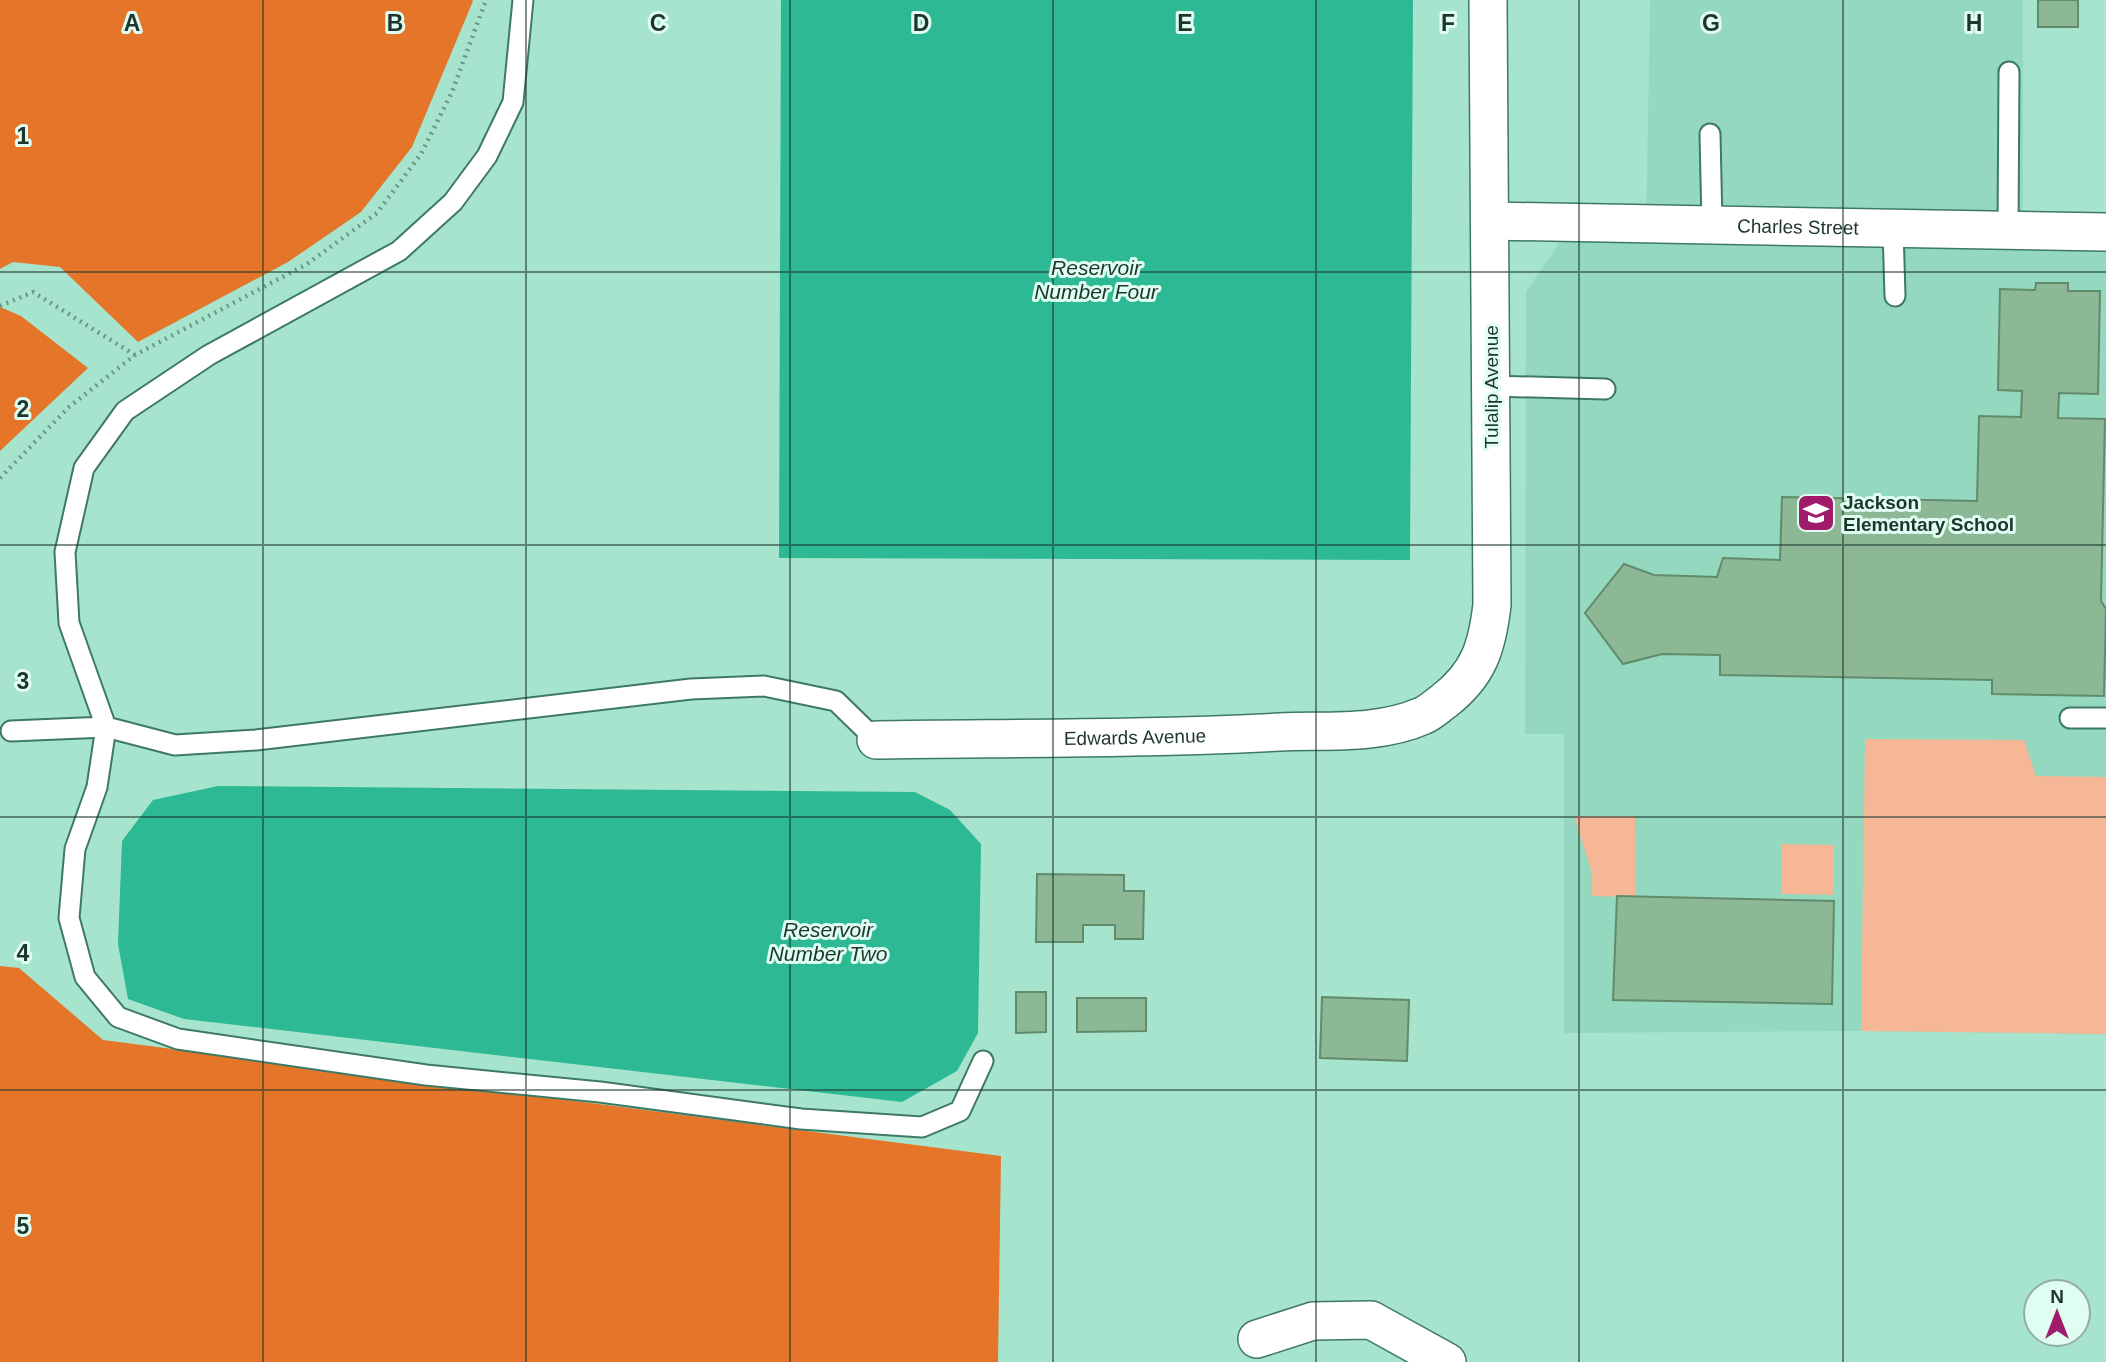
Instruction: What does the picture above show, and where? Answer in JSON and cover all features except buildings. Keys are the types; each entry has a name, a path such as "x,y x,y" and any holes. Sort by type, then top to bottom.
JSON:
{"street":[{"name":"Tulalip Avenue","path":"1392,726 1424,715 1461,688 1484,649 1492,605 1488,0"},
{"name":"Charles Street","path":"1490,221 2106,232"},
{"name":"Edwards Avenue","path":"876,740 1231,734 1392,726"},
{"path":"1257,1339 1314,1321 1371,1320 1447,1362"}],"lane":[{"path":"523,0 513,102 487,156 453,202 399,251 209,355 125,411 84,468 65,552 69,623 106,727 97,787 75,849 69,918 85,977 118,1017 178,1039 426,1075 600,1092 801,1119 922,1127 960,1111 982,1061"},
{"path":"2008,230 2009,72"},
{"path":"1710,134 1712,224"},
{"path":"1893,229 1895,296"},
{"path":"1491,386 1605,389"},
{"path":"10,731 106,727 176,745 269,738 691,689 764,687 836,701 876,740"},
{"path":"2070,718 2106,718"}],"path":[{"path":"0,478 69,407 135,355 307,264 377,213 421,154 452,92 486,0"},
{"path":"0,306 33,292 135,355"}],"shaded area":[{"path":"0,0 473,1 412,147 361,212 288,262 138,342 60,267 13,262 0,269"},
{"name":"Jackson Elementary School","path":"1650,0 2023,0 2023,244 2106,245 2106,1034 1861,1031 1564,1033 1564,734 1525,734 1526,292 1560,242 1646,242"},
{"path":"0,307 21,316 88,368 0,451"},
{"path":"1865,739 2024,740 2036,776 2106,777 2106,1034 1861,1031"},
{"path":"1574,816 1635,816 1636,897 1592,896 1592,873"},
{"path":"1782,844 1833,845 1833,895 1782,894"},
{"path":"0,966 19,968 103,1040 1001,1156 998,1362 0,1362"}],"water":[{"name":"Reservoir Number Four","path":"781,0 1413,0 1410,560 779,558"},
{"name":"Reservoir Number Two","path":"218,786 915,792 950,810 981,844 978,1033 957,1071 902,1102 184,1019 128,999 118,944 122,841 153,800"}],"place":[{"name":"Jackson Elementary School","path":"1816,513"}]}
